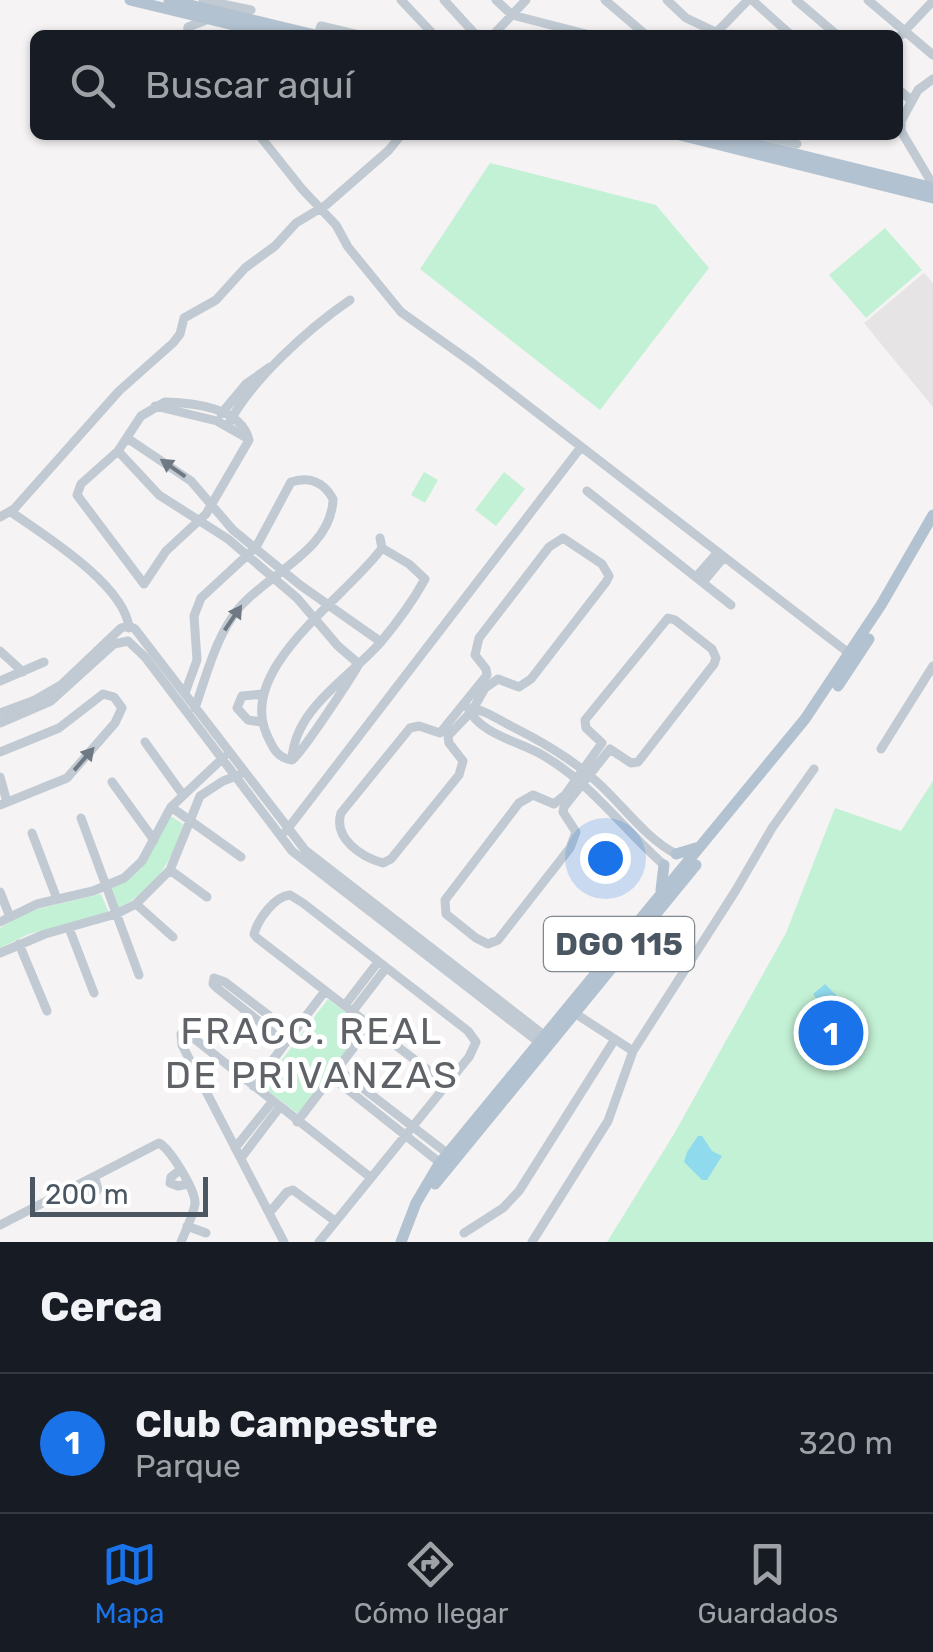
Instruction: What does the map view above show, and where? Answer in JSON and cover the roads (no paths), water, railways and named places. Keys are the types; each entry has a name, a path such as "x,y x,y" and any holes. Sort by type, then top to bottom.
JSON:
{"main road":[{"path":"130,0 206,7 262,30"},
{"path":"169,0 300,30"},
{"path":"745,142 792,148 933,187"},
{"path":"745,142 933,198"},
{"name":"DGO 115","path":"884,607 933,515"},
{"name":"DGO 115","path":"401,1242 416,1202 447,1161 778,760 853,656 933,530"},
{"name":"DGO 115","path":"571,1010 656,900 687,871 778,760"},
{"path":"674,853 692,852 712,836"},
{"path":"674,853 687,871"},
{"path":"656,900 664,880 663,864 687,871"},
{"name":"DGO 115","path":"409,1242 447,1161"}],"street":[{"path":"247,15 258,0"},
{"path":"401,0 429,30"},
{"path":"444,0 471,30"},
{"path":"496,0 512,15 570,30"},
{"path":"498,30 526,0"},
{"path":"605,0 640,30"},
{"path":"667,0 686,18 709,30"},
{"path":"721,30 750,0 785,30"},
{"path":"796,0 831,30"},
{"path":"868,0 898,30"},
{"path":"903,33 933,1"},
{"path":"188,30 206,7"},
{"path":"903,35 933,55"},
{"path":"903,115 918,90 933,79"},
{"path":"903,93 911,100"},
{"path":"903,135 933,187"},
{"path":"263,140 336,226 348,247 401,312 464,356 853,656"},
{"path":"0,518 12,512 118,391 174,343 184,318 216,300 245,268 397,140"},
{"path":"772,140 792,148 801,140"},
{"path":"225,419 273,366 350,300"},
{"path":"165,402 190,403 225,419 248,435 212,505 200,522 166,550 144,589 77,495 81,484 118,451 141,416 155,406 165,402"},
{"path":"127,438 191,481 234,530 329,607 381,642"},
{"path":"284,833 581,446"},
{"path":"118,451 159,494 228,539 297,598 359,664"},
{"path":"185,693 196,661 194,616 202,598 256,548 291,482 313,480 334,499 332,514 311,544 239,608 226,628 195,708"},
{"path":"587,491 731,604"},
{"path":"12,512 104,586 122,610 128,640 226,756 284,833 545,1042"},
{"path":"567,539 602,564 609,576 606,582 537,674 519,687 494,680 471,710 448,736 463,761 460,774 391,859 376,861 341,834 341,813 410,728 419,726 440,733 472,696 486,675 475,655 476,644 549,547 567,539"},
{"path":"381,543 430,579 381,642 313,711 297,739 292,760 280,757 261,722 263,694 285,651 350,588 381,543"},
{"path":"700,580 721,554"},
{"path":"582,776 557,803 533,796 519,803 445,900 443,908 453,922 482,942 498,940 574,841 576,832 563,812 566,801 582,776 602,743 586,728 585,720 663,622 668,618 675,620 712,649 714,664 638,762 610,749 582,776"},
{"path":"128,626 143,637 226,756"},
{"path":"0,713 53,691 113,634 128,626"},
{"path":"0,723 51,701 114,644 128,640"},
{"path":"0,651 23,672"},
{"path":"196,661 210,665"},
{"path":"0,682 44,662"},
{"path":"882,749 933,666"},
{"path":"0,752 59,728 102,694 114,697 122,708 116,723 66,778 4,803 0,778"},
{"path":"261,722 248,720 237,708 242,696 263,694"},
{"path":"472,696 471,710 479,722 582,776 674,853 663,864 582,776"},
{"path":"454,718 471,710"},
{"path":"145,742 183,795"},
{"path":"0,953 136,904 170,870 203,786 226,756"},
{"path":"532,1242 608,1121 633,1050 772,828 814,769"},
{"path":"0,892 5,919 57,899 107,887 134,870 171,807 183,795 240,775"},
{"path":"112,782 154,840"},
{"path":"171,807 241,857"},
{"path":"81,818 138,974"},
{"path":"32,833 57,899"},
{"path":"170,870 206,896"},
{"path":"318,1242 370,1176 446,1084 474,1049 474,1036 303,903 285,894 258,922 254,934 446,1084"},
{"path":"136,904 173,937"},
{"path":"69,928 94,993"},
{"path":"20,944 47,1011"},
{"path":"349,1008 382,965"},
{"path":"214,978 229,984 289,1039 216,988 212,984 214,978"},
{"path":"253,1086 325,991"},
{"path":"571,1010 633,1050"},
{"path":"297,1122 370,1026"},
{"path":"284,1242 180,1036 184,1033 192,1037 370,1176"},
{"path":"464,1233 512,1200 614,1039"},
{"path":"335,1073 408,1130 427,1138 447,1161"},
{"path":"238,1153 275,1105"},
{"path":"408,1130 419,1147 447,1161"},
{"path":"419,1147 427,1138"},
{"path":"0,1225 159,1143 166,1146 180,1170 170,1182 178,1186 188,1184 195,1202 181,1242"},
{"path":"269,1214 293,1190 335,1221"},
{"path":"187,1226 206,1233"}],"water":[{"path":"825,984 847,1006 835,1025 813,994"},
{"path":"698,1136 722,1156 707,1180 702,1180 684,1162"}],"place":[{"name":"Club Campestre","path":"831,1033"}],"district":[{"name":"FRACC. REAL DE PRIVANZAS","path":"312,1053"}]}
